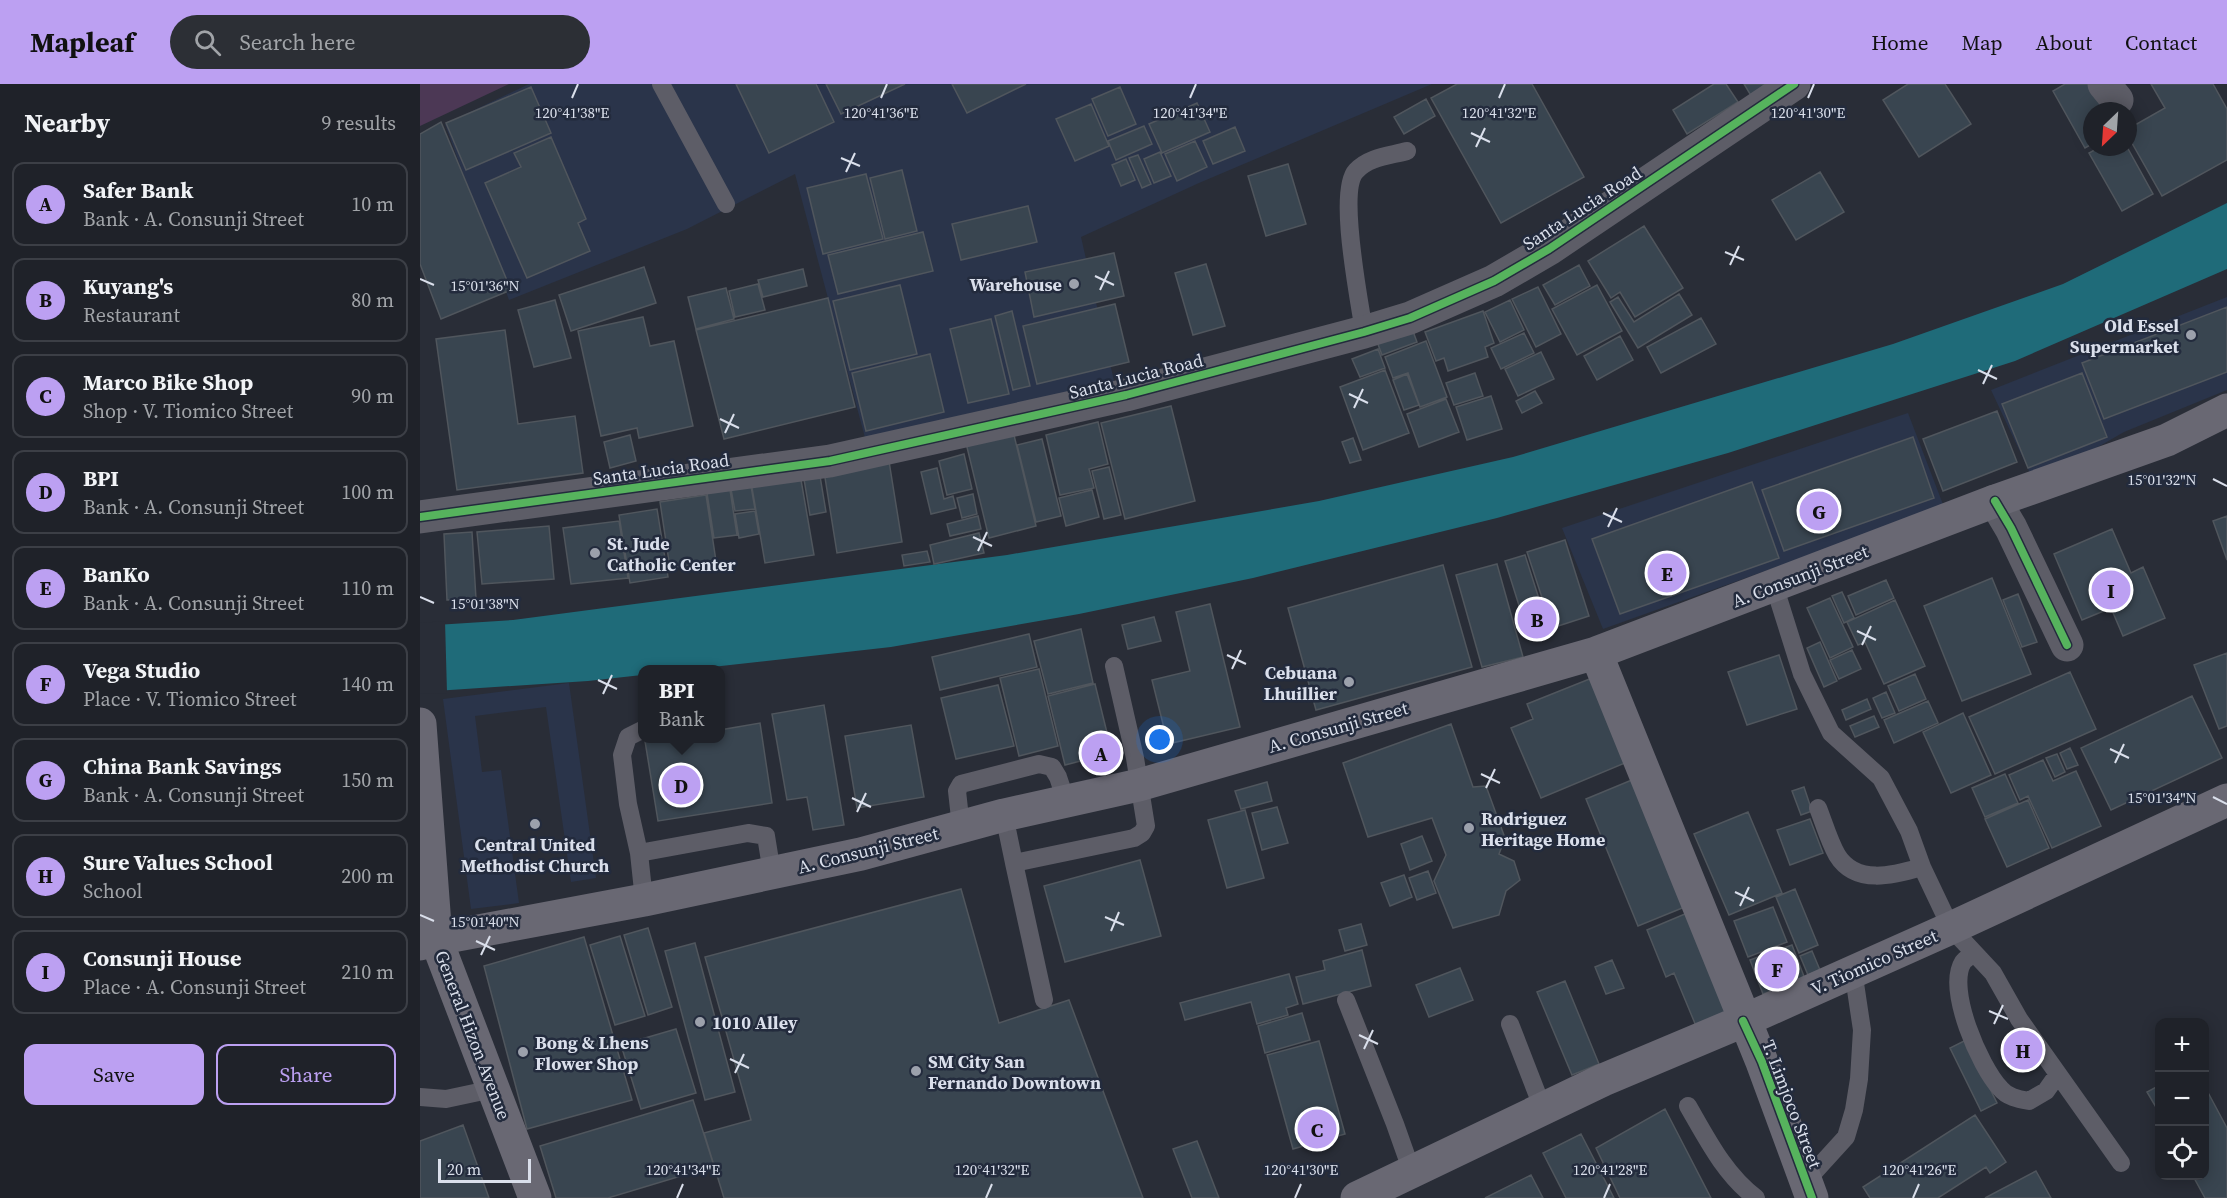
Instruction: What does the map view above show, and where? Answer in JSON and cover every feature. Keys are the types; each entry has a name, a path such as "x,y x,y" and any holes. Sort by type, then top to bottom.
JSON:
{"main road":[{"name":"A. Consunji Street","path":"428,942 644,900 861,854 1004,815 1139,785 1596,653 1995,501 2167,440 2227,410"},
{"name":"T. Limjoco Street","path":"1596,653 1743,1020 1762,1062 1809,1190"},
{"name":"General Hizon Avenue","path":"420,724 428,942 493,1089 535,1198"},
{"name":"V. Tiomico Street","path":"1356,1198 1603,1080 1951,928 2227,800"}],"street":[{"name":"Santa Lucia Road","path":"420,516 830,461 1125,395 1410,318 1484,285 1540,255 1794,84"},
{"path":"1995,501 2011,528 2067,645"}],"lane":[{"path":"661,84 726,204"},
{"path":"1364,332 1351,244 1348,195 1354,173 1370,161 1407,151"},
{"path":"1774,585 1802,674 1832,733 1881,778 1909,831 1922,867 1951,928 1993,973 2019,1019 2121,1163"},
{"path":"1014,863 1134,838 1142,833 1146,826 1114,666"},
{"path":"638,732 628,737 622,755 628,804 639,853 644,900"},
{"path":"961,827 957,791 962,784 1039,764 1052,767 1066,801"},
{"path":"1818,808 1836,854 1852,870 1865,875 1892,876 1922,867"},
{"path":"1004,815 1044,1000"},
{"path":"639,853 748,833 766,836 772,873"},
{"path":"1974,953 1963,962 1959,975 1958,995 1984,1068 2001,1090 2013,1098 2029,1101 2046,1091 2058,1074"},
{"path":"1809,1190 1846,1137 1854,1110 1862,1030 1853,970"},
{"path":"1346,1000 1412,1172"},
{"path":"1510,1024 1543,1109"},
{"path":"420,1097 446,1099 493,1089"},
{"path":"1688,1106 1712,1149 1745,1190 1756,1198"}],"shaded area":[{"path":"420,84 509,84 420,126"},
{"path":"529,84 1432,84 1199,183 1081,237 1117,394 868,449 795,174 687,229 509,300 445,124"},
{"path":"2227,203 2227,269 2015,361 1728,453 1497,518 1253,578 1079,614 891,647 725,666 638,665 638,675 420,692 420,626 513,620 1007,555 1319,501 1513,457 1893,344 2063,284"},
{"path":"2227,297 2227,390 2124,432 2091,451 2030,473 1991,390"},
{"path":"1908,413 1944,507 1603,629 1562,528"},
{"path":"569,683 596,878 571,882 546,707 475,716 482,772 501,770 519,903 471,909 443,699"}],"pier":[{"path":"445,621 447,693 420,694 420,623"}],"building":[{"path":"736,84 816,84 834,122 769,153"},
{"path":"826,84 905,84 841,114"},
{"path":"952,84 1026,84 967,113"},
{"path":"1457,84 1532,84 1584,177 1501,223 1431,98"},
{"path":"1714,84 1726,84 1738,102 1687,134 1673,110"},
{"path":"1744,84 1776,84 1753,99"},
{"path":"1908,84 1945,84 1971,124 1919,157 1883,100"},
{"path":"2065,84 2090,84 2101,102 2083,102 2083,144 2053,91"},
{"path":"2151,84 2213,84 2227,109 2227,160 2162,196 2137,152 2137,124 2165,108"},
{"path":"531,87 551,133 466,170 446,123"},
{"path":"1120,87 1136,124 1108,136 1092,99"},
{"path":"1426,99 1435,116 1404,134 1394,117"},
{"path":"1197,103 1210,132 1162,153 1149,124"},
{"path":"1091,104 1109,146 1075,161 1056,119"},
{"path":"441,122 511,290 441,319 420,264 420,134"},
{"path":"1144,126 1152,144 1116,160 1108,141"},
{"path":"1235,127 1245,151 1213,164 1203,141"},
{"path":"551,137 586,219 578,223 590,251 527,278 485,183 521,167 514,153"},
{"path":"1195,141 1207,167 1177,181 1165,154"},
{"path":"1160,152 1171,176 1154,183 1144,159"},
{"path":"1138,155 1151,184 1142,188 1129,158"},
{"path":"2091,156 2132,156 2153,194 2122,211"},
{"path":"1126,159 1135,180 1121,186 1112,165"},
{"path":"1288,164 1306,224 1266,236 1248,176"},
{"path":"902,170 917,231 885,239 870,178"},
{"path":"1820,172 1844,212 1796,240 1772,200"},
{"path":"866,174 883,239 823,254 807,188"},
{"path":"1028,206 1037,242 961,260 952,224"},
{"path":"1644,226 1683,288 1635,317 1620,292 1611,298 1588,261"},
{"path":"923,232 933,271 838,294 828,255"},
{"name":"Warehouse","path":"1114,253 1124,296 1034,317 1025,272"},
{"path":"1206,264 1225,326 1193,335 1175,273"},
{"path":"1579,265 1590,286 1555,305 1543,285"},
{"path":"644,267 656,303 571,331 559,295"},
{"path":"803,269 807,286 763,297 758,280"},
{"path":"758,284 765,310 735,317 729,291"},
{"path":"900,285 917,354 850,370 833,301"},
{"path":"1597,285 1622,331 1577,355 1552,309"},
{"path":"1538,287 1561,334 1536,347 1512,299"},
{"path":"726,288 734,319 696,329 688,297"},
{"path":"1679,294 1692,315 1638,348 1610,302 1618,297 1634,322"},
{"path":"828,298 855,407 724,439 696,330"},
{"path":"555,300 571,358 534,367 518,310"},
{"path":"1510,300 1524,330 1500,342 1485,312"},
{"path":"1115,304 1129,362 1037,384 1023,326"},
{"name":"Old Essel Supermarket","path":"2227,307 2227,372 2104,419 2082,363"},
{"path":"1012,311 1030,386 1013,390 995,316"},
{"path":"1483,311 1494,343 1485,347 1488,357 1448,371 1444,358 1436,361 1425,332"},
{"path":"643,317 650,346 674,341 693,426 639,438 637,428 601,436 578,331"},
{"path":"1701,318 1716,344 1661,373 1647,347"},
{"path":"991,319 1009,394 968,403 950,329"},
{"path":"1411,326 1417,342 1382,355 1376,339"},
{"path":"505,330 518,424 575,416 583,473 457,490 436,339"},
{"path":"1524,333 1534,353 1501,369 1491,348"},
{"path":"1620,336 1633,360 1597,380 1584,356"},
{"path":"1426,341 1447,397 1420,407 1408,373 1393,378 1385,357"},
{"path":"1378,349 1385,368 1360,377 1352,359"},
{"path":"1541,352 1554,379 1518,396 1505,369"},
{"path":"930,354 944,412 866,431 852,373"},
{"path":"1385,370 1409,433 1363,450 1340,387"},
{"path":"1475,373 1483,396 1454,405 1446,383"},
{"path":"2082,373 2107,437 2028,468 2002,404"},
{"path":"1407,374 1419,405 1404,410 1393,380"},
{"path":"1535,391 1542,403 1522,413 1516,401"},
{"path":"1491,396 1502,429 1467,440 1456,407"},
{"path":"1446,399 1459,432 1419,447 1407,414"},
{"path":"1171,406 1195,501 1125,519 1101,423"},
{"path":"1997,411 2017,462 1943,491 1923,439"},
{"path":"1098,422 1108,464 1089,469 1094,488 1060,495 1046,435"},
{"path":"1013,431 1036,526 989,538 966,443"},
{"path":"630,435 636,461 610,468 604,442"},
{"path":"1913,437 1934,498 1784,551 1762,490"},
{"path":"1353,438 1361,460 1350,463 1342,442"},
{"path":"1042,439 1061,516 1036,522 1017,445"},
{"path":"964,454 972,489 947,495 939,461"},
{"path":"888,455 902,542 837,553 823,465"},
{"path":"1109,467 1121,515 1104,519 1092,471"},
{"path":"937,468 944,499 953,496 956,508 931,514 921,472"},
{"path":"819,470 826,512 810,515 803,473"},
{"path":"800,474 814,555 765,563 751,482"},
{"path":"1752,482 1779,558 1620,614 1592,539"},
{"path":"751,486 755,509 735,511 731,489"},
{"path":"730,490 737,535 714,538 707,493"},
{"path":"1092,490 1099,517 1066,526 1059,498"},
{"path":"973,494 977,514 962,518 957,498"},
{"path":"706,495 716,561 670,568 660,502"},
{"path":"657,509 668,577 630,583 619,515"},
{"path":"755,511 759,534 739,538 735,514"},
{"path":"978,516 981,529 950,536 947,524"},
{"path":"2227,516 2227,560 2213,521"},
{"name":"St. Jude Catholic Center","path":"619,521 628,578 571,584 563,528"},
{"path":"549,526 554,579 482,584 477,532"},
{"path":"2112,529 2131,573 2143,567 2165,618 2123,636 2111,608 2082,620 2054,554"},
{"path":"472,532 476,599 447,600 444,534"},
{"path":"979,533 984,553 934,564 930,545"},
{"path":"1565,540 1589,616 1552,628 1527,552"},
{"path":"927,551 930,562 904,566 902,555"},
{"path":"1525,555 1548,627 1528,634 1505,561"},
{"path":"1497,564 1523,657 1482,667 1456,575"},
{"path":"1443,565 1472,667 1316,710 1288,608"},
{"path":"1992,578 2031,674 1962,701 1924,606"},
{"path":"1886,580 1894,598 1856,615 1848,596"},
{"path":"1842,592 1854,618 1844,623 1832,596"},
{"path":"2018,594 2037,642 2022,647 2003,600"},
{"path":"1830,598 1853,647 1830,658 1807,608"},
{"path":"1895,600 1925,666 1884,684 1865,642 1858,645 1847,622"},
{"path":"1210,604 1240,727 1168,744 1152,680 1190,671 1176,612"},
{"path":"1154,617 1161,641 1128,649 1122,625"},
{"path":"1081,629 1093,683 1048,694 1034,641"},
{"path":"1029,634 1037,667 940,690 932,657"},
{"path":"1820,642 1837,681 1824,687 1807,648"},
{"path":"1852,650 1861,669 1839,679 1830,660"},
{"path":"2227,653 2227,726 2219,729 2194,665"},
{"path":"1779,655 1797,709 1747,725 1728,672"},
{"path":"1039,669 1058,746 1019,756 1000,678"},
{"path":"2070,672 2096,729 1995,774 1969,717"},
{"path":"1915,674 1926,699 1899,711 1888,686"},
{"path":"1597,676 1632,760 1541,798 1511,728 1533,719 1527,704"},
{"path":"1095,684 1112,753 1065,765 1048,696"},
{"path":"998,685 1014,746 956,759 941,698"},
{"path":"1886,692 1895,713 1882,718 1873,698"},
{"path":"2192,696 2222,758 2111,810 2081,748"},
{"path":"1867,699 1871,709 1846,720 1842,710"},
{"path":"1928,701 1938,723 1894,743 1884,720"},
{"path":"824,705 844,825 813,830 807,797 787,800 772,714"},
{"path":"1963,713 1991,775 1951,793 1923,732"},
{"path":"1874,716 1879,727 1855,737 1850,726"},
{"path":"760,723 772,803 658,821 645,743 725,743 725,729"},
{"name":"Rodriguez Heritage Home","path":"1451,724 1473,787 1486,786 1505,838 1499,854 1514,861 1520,880 1506,891 1499,915 1453,928 1434,881 1446,855 1432,818 1368,837 1343,763"},
{"path":"911,725 924,797 857,808 845,736"},
{"path":"2070,748 2078,765 2067,769 2060,753"},
{"path":"2057,754 2065,772 2055,777 2046,758"},
{"path":"2043,760 2053,781 2076,771 2101,826 2052,848 2028,796 2020,800 2009,775"},
{"path":"2005,774 2018,803 1985,817 1972,788"},
{"path":"1639,777 1692,904 1638,926 1586,799"},
{"path":"1267,782 1272,801 1241,809 1235,791"},
{"path":"1804,787 1812,811 1801,815 1792,791"},
{"path":"2028,800 2049,848 2007,867 1985,819"},
{"path":"1277,807 1288,843 1262,850 1252,813"},
{"path":"1245,810 1264,878 1227,888 1208,820"},
{"path":"1748,812 1782,893 1729,915 1694,834"},
{"path":"1810,819 1823,853 1790,865 1777,830"},
{"path":"1422,836 1432,861 1410,870 1401,844"},
{"path":"1140,860 1161,936 1065,962 1044,886"},
{"path":"1428,871 1436,893 1417,900 1409,878"},
{"path":"1404,875 1412,897 1390,906 1381,883"},
{"name":"SM City San Fernando Downtown","path":"961,889 999,1023 1069,1000 1143,1198 724,1198 704,1133 751,1120 705,957"},
{"path":"1795,889 1818,945 1799,953 1776,897"},
{"path":"1773,907 1787,942 1748,957 1734,921"},
{"path":"1692,911 1734,1010 1696,1026 1674,973 1666,977 1647,930"},
{"path":"1361,924 1367,945 1345,951 1339,930"},
{"path":"648,928 672,1007 648,1015 624,935"},
{"path":"620,936 645,1016 615,1025 590,945"},
{"path":"584,937 632,1100 527,1129 484,966"},
{"name":"1010 Alley","path":"695,943 735,1092 705,1100 665,951"},
{"path":"1792,945 1805,979 1763,994 1750,960"},
{"path":"1362,950 1371,986 1303,1004 1296,977 1325,970 1323,961"},
{"path":"1812,951 1820,970 1808,975 1800,956"},
{"path":"1612,960 1624,988 1606,994 1595,967"},
{"path":"1460,968 1473,1000 1429,1017 1416,985"},
{"path":"1289,974 1298,1004 1286,1008 1288,1015 1257,1024 1251,1002 1185,1020 1180,1003"},
{"path":"1565,981 1599,1064 1572,1075 1537,992"},
{"path":"1302,1013 1310,1040 1265,1053 1258,1026"},
{"path":"676,1029 696,1093 641,1109 621,1045"},
{"path":"1966,1040 1997,1103 1981,1111 1950,1048"},
{"path":"1319,1041 1345,1134 1293,1149 1267,1055"},
{"path":"2155,1088 2155,1106 2147,1092"},
{"path":"2209,1094 2227,1128 2227,1198 2205,1198 2195,1180 2209,1180"},
{"path":"693,1100 714,1166 608,1198 556,1198 540,1146"},
{"path":"1665,1109 1711,1198 1620,1198 1596,1148"},
{"path":"1975,1115 2006,1162 1990,1173 1986,1167 1938,1198 1870,1198 1863,1187"},
{"path":"463,1125 489,1198 420,1198 420,1141"},
{"path":"1581,1134 1614,1198 1566,1198 1543,1153"},
{"path":"1197,1141 1219,1198 1192,1198 1173,1149"},
{"path":"2036,1171 2051,1198 1985,1198"},
{"path":"1531,1175 1543,1198 1485,1198"}],"cycle path":[{"path":"420,517 830,461 1126,395 1410,318 1494,281 1549,249 1794,84"},
{"path":"1995,501 2011,528 2067,645"},
{"path":"1743,1021 1762,1062 1812,1198"}],"place":[{"name":"Warehouse","path":"1074,284"},
{"name":"Old Essel Supermarket","path":"2191,335"},
{"name":"China Bank Savings","path":"1819,511"},
{"name":"St. Jude Catholic Center","path":"595,553"},
{"name":"BanKo","path":"1667,573"},
{"name":"Consunji House","path":"2111,590"},
{"name":"Kuyang's","path":"1537,619"},
{"name":"Cebuana Lhuillier","path":"1349,682"},
{"name":"Safer Bank","path":"1101,753"},
{"name":"BPI","path":"681,785"},
{"name":"Central United Methodist Church","path":"535,824"},
{"name":"Rodriguez Heritage Home","path":"1469,828"},
{"name":"Vega Studio","path":"1777,969"},
{"name":"1010 Alley","path":"700,1022"},
{"name":"Sure Values School","path":"2023,1050"},
{"name":"Bong & Lhens Flower Shop","path":"523,1052"},
{"name":"SM City San Fernando Downtown","path":"916,1071"},
{"name":"Marco Bike Shop","path":"1317,1129"}]}
